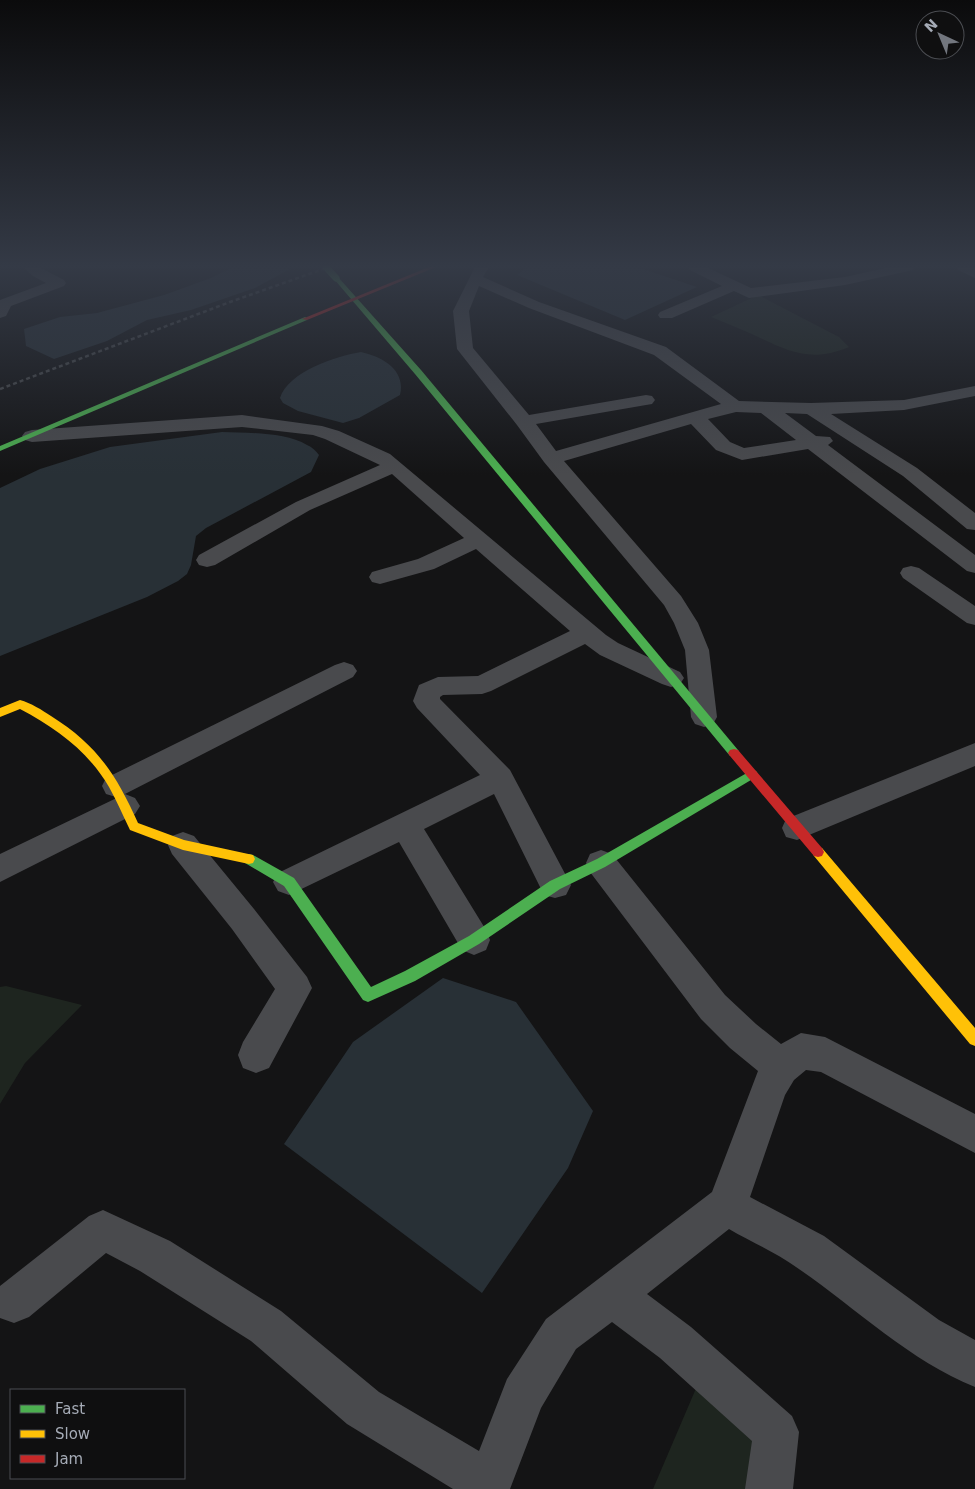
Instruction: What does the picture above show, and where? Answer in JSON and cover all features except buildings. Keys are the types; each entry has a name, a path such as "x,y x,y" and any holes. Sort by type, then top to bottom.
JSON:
{"main road":[{"path":"0,449 264,336"},
{"path":"387,336 518,490 671,678 975,1039"},
{"path":"0,714 20,704 43,716 89,749 120,796 134,826 183,845 246,857 288,882 368,995 410,976 474,940 555,885 600,863 752,774"}],"street":[{"path":"464,336 465,349 552,458 673,601 686,623 697,650 704,717"},
{"path":"620,336 660,351 735,406"},
{"path":"552,458 735,406 811,409 904,405 975,391"},
{"path":"524,421 646,400"},
{"path":"764,406 975,566"},
{"path":"811,409 910,472 975,524"},
{"path":"695,416 723,446 742,454 853,436"},
{"path":"32,436 242,421 315,430 383,458 587,633 609,649 671,678"},
{"path":"207,560 303,506 394,466"},
{"path":"380,577 426,564 479,539"},
{"path":"911,573 975,617"},
{"path":"555,885 500,778 426,701 428,692 438,686 482,685 587,633"},
{"path":"0,869 120,796 344,671"},
{"path":"797,828 975,754"},
{"path":"288,882 500,778"},
{"path":"405,825 474,940"},
{"path":"183,845 243,919 295,988 256,1055"},
{"path":"600,863 713,1007 743,1036 781,1067"},
{"path":"14,1302 103,1230 155,1256 266,1326 363,1408 487,1486 522,1395 561,1334 728,1206 770,1086 781,1067 801,1051 825,1055 975,1134"},
{"path":"728,1206 809,1252 924,1335 975,1365"},
{"path":"610,1296 631,1308 682,1349 776,1432 769,1489"}],"shaded area":[{"path":"25,336 116,336 54,359 26,346"},
{"path":"757,336 838,336 849,347 835,352 811,355 778,346"},
{"path":"361,352 377,357 391,366 400,378 400,395 359,418 343,423 298,411 283,403 280,398 285,389 303,373 326,361"},
{"path":"222,432 277,435 309,446 319,455 311,472 206,528 196,536 191,565 187,574 178,581 147,597 0,656 0,488 40,469 110,447"},
{"path":"443,978 516,1002 593,1111 568,1168 482,1293 284,1144 353,1042"},
{"path":"6,986 82,1005 25,1063 0,1104 0,987"},
{"path":"703,1372 771,1434 763,1489 653,1489"}],"railway":[{"path":"0,389 139,336"}],"traffic: fast":[{"path":"0,449 264,336"},
{"path":"387,336 734,753"},
{"path":"249,859 289,882 368,995 410,976 474,940 555,885 601,863 752,774"}],"traffic: slow":[{"path":"0,713 20,704 42,716 77,740 102,767 113,784 134,826 183,845 249,859"},
{"path":"818,852 975,1039"}],"traffic: jam":[{"path":"734,753 818,852"}]}
